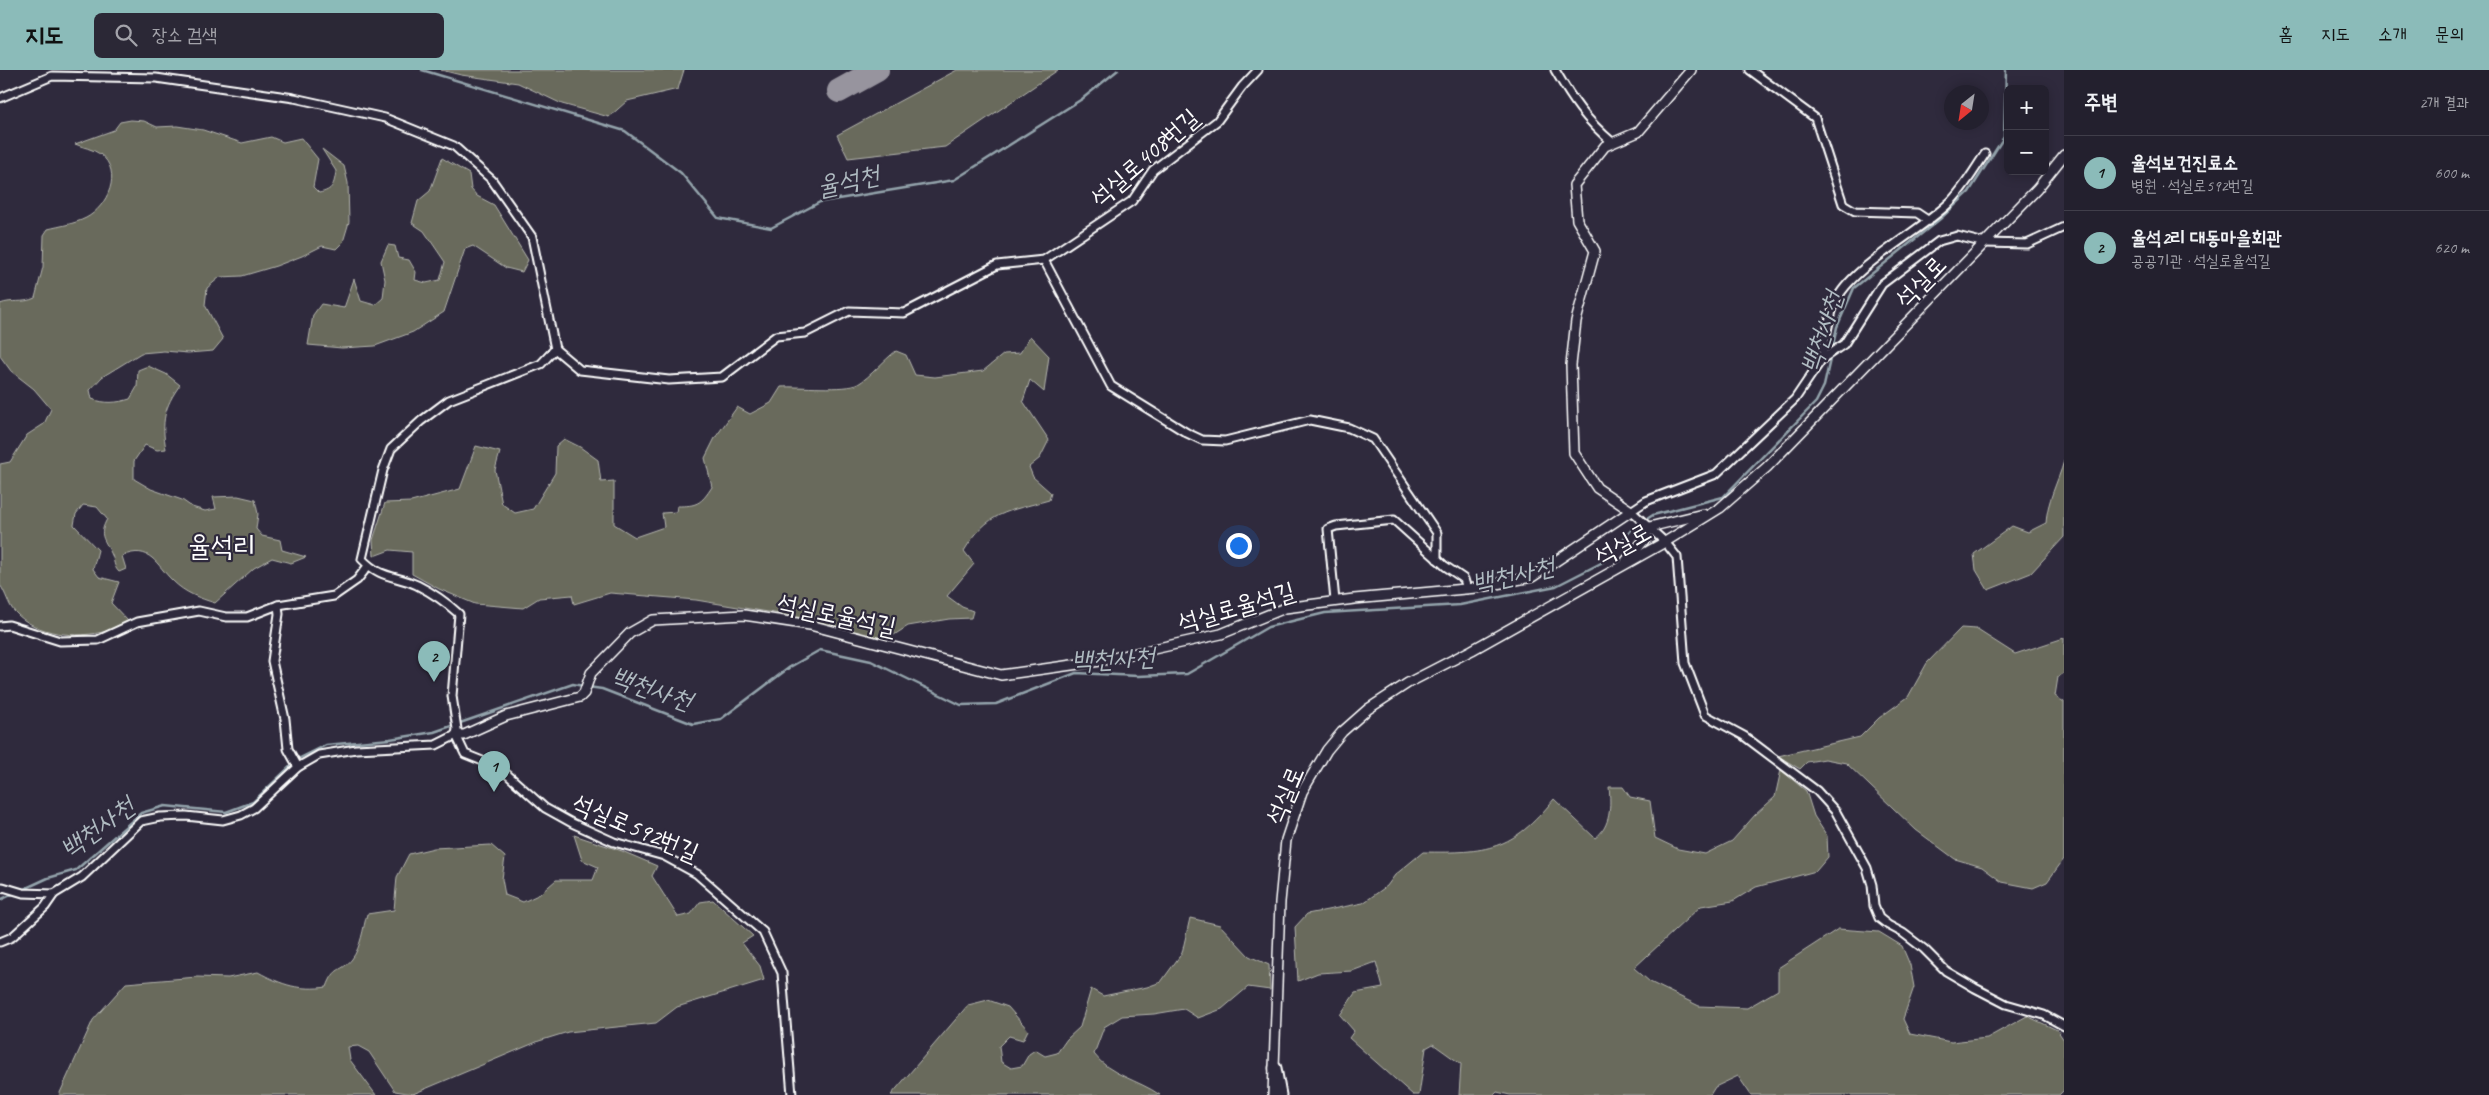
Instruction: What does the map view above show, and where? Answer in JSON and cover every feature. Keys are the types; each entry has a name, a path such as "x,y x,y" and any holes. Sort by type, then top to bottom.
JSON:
{"highway":[{"path":"1275,1068 1280,1095"}],"street":[{"name":"석실로408번길","path":"555,349 580,370 670,380 722,377 776,336 805,332 849,311 904,313 997,265 1044,260 1132,201 1153,170 1217,121 1242,86 1258,70"},
{"path":"1555,70 1577,108 1593,126 1613,143"},
{"path":"1691,70 1638,132 1606,146 1574,185 1577,220 1594,251 1576,321 1571,365 1574,453 1597,488 1640,518 1665,542 1677,557 1685,662 1706,715 1744,736 1817,791 1836,812 1867,868 1872,885 1874,906 1880,918 1888,925 1903,933 1924,949 1946,971 1975,988 2006,1004 2044,1015 2064,1026"},
{"path":"1750,70 1815,118 1843,204 1855,211 1917,213 1929,221"},
{"path":"0,98 52,76 156,78 294,98 386,118 454,146 492,180 532,237 555,349 541,364 449,400 391,449 383,470 362,559 368,566 357,580 334,596 278,604 247,616 226,617 199,611 137,622 98,640 60,640 9,625 0,626"},
{"path":"1824,358 1826,333 1835,302 1845,287 1884,253 1929,221 1951,202 1985,154"},
{"name":"석실로","path":"1273,1095 1280,902 1286,840 1302,792 1327,750 1342,732 1368,709 1408,683 1472,650 1665,542 1715,511 1767,467 2037,189 2064,155"},
{"path":"1631,511 1646,501 1716,474 1795,399 1824,358 1844,344 1882,284 1940,241 1957,236 1985,242 2027,244 2064,227"},
{"path":"1044,260 1112,386 1187,433 1202,440 1225,441 1310,420 1349,428 1372,439 1437,532 1438,559"},
{"name":"석실로율석길","path":"456,732 464,735 506,716 580,697 584,693 590,673 630,633 652,620 744,615 810,624 1001,675 1100,661 1222,634 1285,608 1467,589 1532,577 1631,511"},
{"path":"1648,526 1715,511"},
{"path":"1335,602 1328,529 1336,526 1394,520 1464,579 1467,589"},
{"path":"1620,567 1646,538 1648,526"},
{"name":"석실로592번길","path":"368,566 373,571 417,585 445,600 459,614 452,696 456,732 465,754 500,768 545,808 614,842 664,856 698,874 763,932 782,973 792,1095"},
{"path":"278,604 279,614 272,661 285,719 288,749 297,766"},
{"path":"0,942 12,937 45,907 54,894 82,877 141,821 160,817 186,816 222,820 241,815 254,808 297,766 319,755 356,749 436,745 456,732"},
{"path":"0,889 12,889 23,893 54,894"}],"green space":[{"path":"441,70 684,70 678,89 627,101 609,117 562,104 518,83 461,75"},
{"path":"957,70 1058,70 945,147 848,158 837,135"},
{"path":"131,120 144,121 157,127 177,126 203,130 242,143 271,137 283,142 301,138 318,159 313,187 319,193 332,186 336,171 322,149 344,166 348,183 349,222 343,242 336,249 322,246 276,266 242,276 220,277 207,288 205,305 223,339 213,351 141,353 102,377 90,390 92,399 97,401 111,402 130,399 137,387 138,370 148,366 166,374 180,385 170,400 165,415 166,449 157,450 145,445 134,461 134,479 151,489 182,500 192,507 205,511 216,509 213,497 238,496 255,500 258,514 256,529 262,536 280,540 282,550 306,557 291,563 272,558 254,568 215,603 182,589 146,554 132,553 122,556 126,569 119,572 102,533 107,519 97,507 83,505 76,514 74,525 98,550 93,569 99,577 119,582 111,603 128,621 110,630 83,635 70,635 45,630 24,620 15,612 0,585 0,464 10,462 27,435 44,424 51,409 34,389 11,371 0,356 0,304 35,298 43,267 44,235 48,229 86,218 94,213 106,198 112,179 107,161 97,152 75,144 114,130 120,122"},
{"path":"442,158 469,174 471,189 477,196 494,205 528,260 522,272 506,268 473,246 465,249 444,312 413,332 375,346 342,348 308,345 313,315 321,304 344,308 354,279 361,301 375,305 383,298 385,280 381,261 388,245 395,246 398,258 409,260 416,272 415,280 426,283 440,280 445,262 424,231 412,223 418,201 430,191"},
{"path":"1030,336 1049,356 1044,392 1030,380 1023,401 1049,440 1040,458 1029,467 1033,477 1051,493 1049,500 1010,511 990,520 964,551 974,564 947,596 962,607 973,611 971,618 949,619 908,626 883,642 804,618 696,600 610,593 574,604 572,595 539,598 523,608 475,604 439,589 412,574 412,552 390,550 374,556 373,540 385,503 411,502 460,489 476,446 500,452 495,470 502,504 515,513 533,509 555,473 556,446 564,439 580,447 598,460 601,482 614,481 614,524 635,537 664,527 662,513 676,512 677,506 698,503 705,497 712,487 705,458 715,438 737,407 750,414 771,403 781,387 832,388 858,384 896,351 906,355 915,375 935,377 983,371 1004,354 1020,353"},
{"path":"2064,461 2064,537 2031,573 1988,590 1976,570 1974,554 2012,526 2028,532 2046,523 2051,499"},
{"path":"1961,628 1976,629 2015,654 2064,638 2064,673 2058,677 2055,696 2064,702 2064,859 2047,882 2033,888 2002,882 1982,867 1955,859 1916,830 1846,763 1825,759 1807,762 1800,769 1778,756 1860,737 1879,718 1908,697 1927,663"},
{"path":"1781,770 1806,791 1814,816 1827,836 1828,857 1816,871 1756,887 1733,901 1701,906 1634,968 1650,982 1699,1006 1747,1008 1778,990 1778,968 1838,929 1879,932 1902,946 1910,965 1914,987 1903,1019 1910,1034 1951,1042 1987,1038 2027,1016 2057,1030 2064,1040 2064,1090 2059,1095 1751,1095 1738,1076 1715,1087 1710,1095 1510,1095 1497,1092 1494,1095 1459,1095 1461,1064 1433,1044 1426,1048 1419,1095 1413,1095 1349,1038 1354,1031 1340,1015 1355,993 1383,988 1376,962 1352,971 1318,973 1298,981 1295,927 1307,914 1363,903 1387,886 1395,875 1423,852 1465,851 1497,845 1511,839 1525,829 1554,799 1595,838 1604,828 1609,815 1609,787 1623,787 1630,797 1650,801 1655,838 1678,849 1705,854 1732,841 1755,815 1775,797"},
{"path":"574,835 622,851 657,866 652,876 678,917 691,914 700,902 713,900 753,936 742,943 760,966 764,980 677,1007 656,1023 568,1032 539,1041 413,1094 395,1091 369,1052 358,1046 348,1047 350,1060 376,1095 59,1095 93,1020 126,983 197,977 228,978 258,972 291,986 308,988 327,987 333,975 348,963 355,954 360,943 367,914 394,910 397,877 409,854 434,848 491,845 505,857 502,879 505,895 523,902 540,894 556,880 593,880 598,867 582,860"},
{"path":"1190,918 1220,925 1249,956 1269,965 1270,990 1248,987 1222,1009 1198,1018 1184,1009 1154,1014 1122,1016 1104,1027 1094,1054 1100,1061 1116,1072 1160,1095 891,1095 968,1005 988,1000 1008,1007 1028,1030 1023,1040 1009,1036 999,1046 1001,1062 1011,1068 1022,1066 1029,1054 1035,1050 1045,1056 1057,1053 1067,1039 1080,1027 1091,989 1103,996 1147,987 1161,982 1182,953"}],"waterway":[{"name":"율석천","path":"422,70 625,131 681,173 718,218 771,228 820,202 954,180 1082,99 1118,70"},
{"name":"백천사천","path":"1832,350 1837,327 1854,288 1940,219 1969,192 2004,137 2006,70"},
{"name":"백천사천","path":"588,687 602,689 693,724 721,719 790,667 820,650 871,661 961,705 996,704 1076,673 1138,676 1187,674 1268,627 1325,613 1460,605 1556,586 1603,562 1633,528 1653,515 1723,497 1816,402 1824,386 1831,355"},
{"name":"백천사천","path":"22,890 48,878 76,870 141,813 165,806 226,812 253,802 298,759 326,745 390,739 434,732 573,684 583,686"},
{"name":"백천사천","path":"0,900 17,892"}],"taxiway":[{"path":"839,91 877,70"}],"place":[{"name":"율석2리 대동마을회관","path":"434,682"},
{"name":"율석보건진료소","path":"494,792"}],"district":[{"name":"율석리","path":"222,545"}]}
